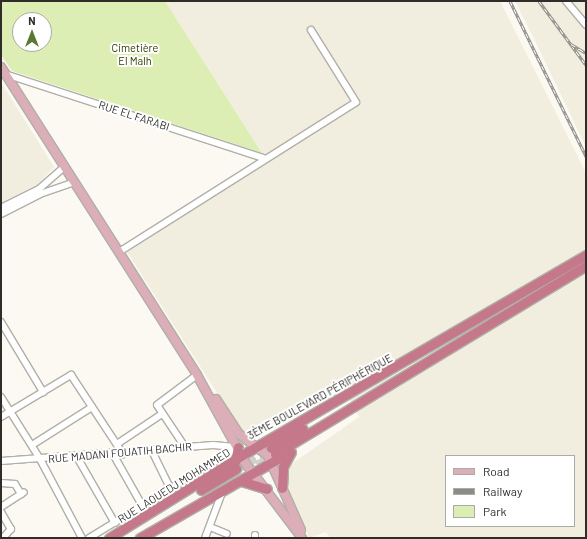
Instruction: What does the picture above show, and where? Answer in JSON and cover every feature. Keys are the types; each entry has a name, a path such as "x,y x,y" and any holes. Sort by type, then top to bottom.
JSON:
{"highway":[{"name":"3ÈME BOULEVARD PÉRIPHÉRIQUE","path":"118,538 239,469 258,446 363,379 409,366 586,255"},
{"path":"273,451 409,366 569,277 586,266"},
{"path":"239,469 255,474 272,464 409,366"},
{"path":"140,538 153,535 223,490 239,469 238,447"},
{"path":"282,488 283,467 291,451"},
{"name":"3ÈME BOULEVARD PÉRIPHÉRIQUE","path":"109,538 239,469"},
{"path":"239,469 267,489"},
{"path":"135,538 239,469"}],"main road":[{"path":"3,71 197,375 238,447"},
{"path":"197,375 239,434 258,446 272,464 304,538"},
{"path":"239,469 255,474 304,538"}],"street":[{"path":"566,1 586,25"},
{"path":"119,252 264,158 356,102 311,30"},
{"name":"RUE EL FARABI","path":"3,71 264,158"},
{"path":"1,208 39,189 64,167"},
{"path":"1,214 46,191 74,182"},
{"path":"1,323 43,392"},
{"path":"1,417 71,375 123,454"},
{"path":"185,447 162,414 158,403 197,375"},
{"path":"1,397 32,445 82,538"},
{"path":"32,445 92,407"},
{"path":"116,444 162,414"},
{"path":"213,445 217,457"},
{"name":"RUE MADANI FOUATIH BACHIR","path":"1,461 123,454 213,445 238,447"},
{"name":"RUE LAOUEDJ MOHAMMED","path":"89,538 171,490 217,457 238,447"},
{"path":"152,451 171,490"},
{"path":"113,454 143,507"},
{"path":"77,457 115,523"},
{"path":"1,483 15,484 22,493 1,507"},
{"path":"205,538 223,490"},
{"path":"1,512 11,529 3,538"},
{"path":"210,527 227,534"}],"shaded area":[{"path":"165,1 500,1 586,173 586,538 330,538 326,532 309,538 285,482 287,467 359,417 343,386 252,436 244,435 127,252 268,162"},
{"path":"515,1 586,1 586,147 536,43"},
{"path":"1,82 54,167 38,184 1,203"}],"green space":[{"name":"Cimetière El Malh","path":"1,1 165,1 262,153 12,71 1,55"}],"tunnel":[{"path":"236,469 270,449"},
{"path":"246,472 275,454"}],"railway":[{"path":"510,1 586,156"},
{"path":"539,1 586,65"},
{"path":"571,44 586,53"}]}
